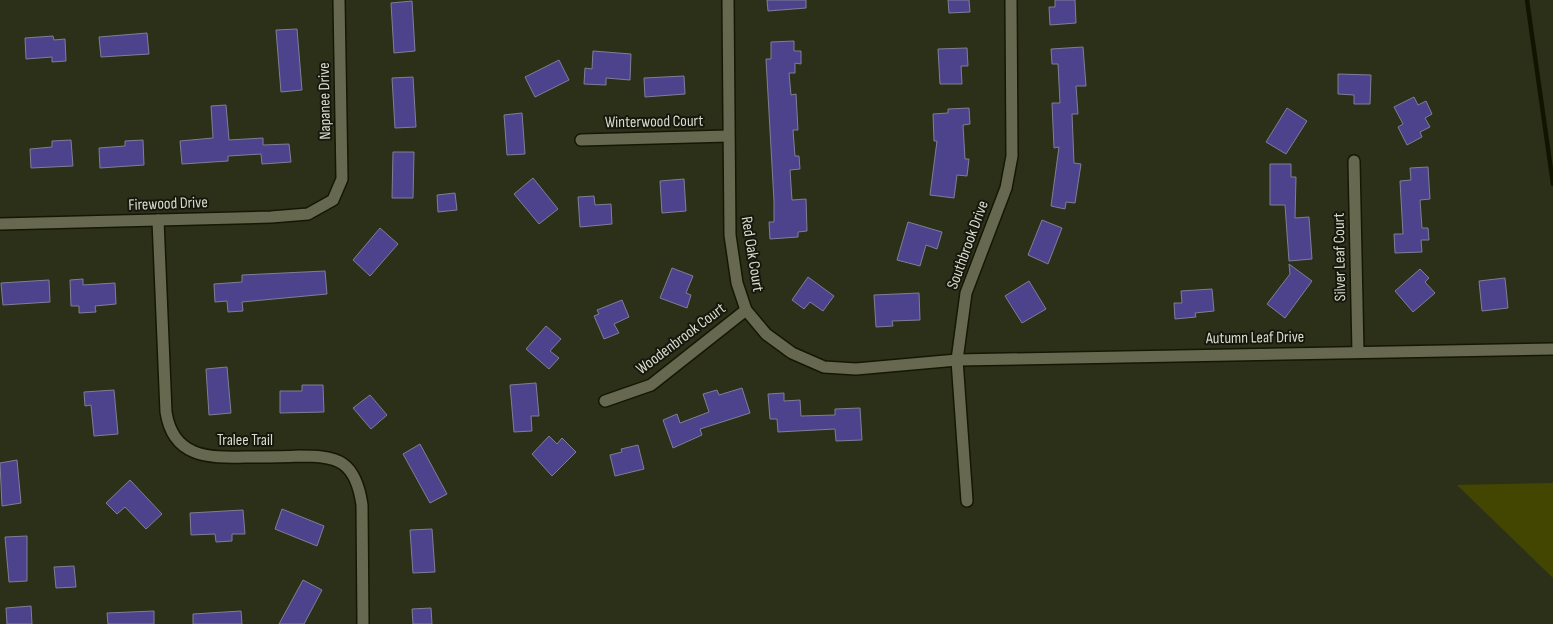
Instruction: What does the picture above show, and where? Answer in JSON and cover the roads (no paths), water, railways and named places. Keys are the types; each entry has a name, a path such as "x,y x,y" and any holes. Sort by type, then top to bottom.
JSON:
{"street":[{"name":"Napanee Drive","path":"333,200 342,179 339,0"},
{"name":"Red Oak Court","path":"728,0 730,235 737,283 746,310 766,334 792,353 824,367 856,370 957,360"},
{"name":"Southbrook Drive","path":"967,501 957,360 966,293 1006,188 1012,156 1011,0"},
{"name":"Winterwood Court","path":"581,140 728,136"},
{"name":"Silver Leaf Court","path":"1354,161 1358,352"},
{"name":"Firewood Drive","path":"0,224 308,214 333,200"},
{"name":"Tralee Trail","path":"158,220 166,412 171,430 184,446 202,456 214,458 310,456 329,458 344,464 359,486 362,505 363,624"},
{"name":"Woodenbrook Court","path":"605,401 651,385 746,310"},
{"name":"Autumn Leaf Drive","path":"957,360 1553,349"}],"waterway":[{"path":"1527,0 1553,184"}]}
